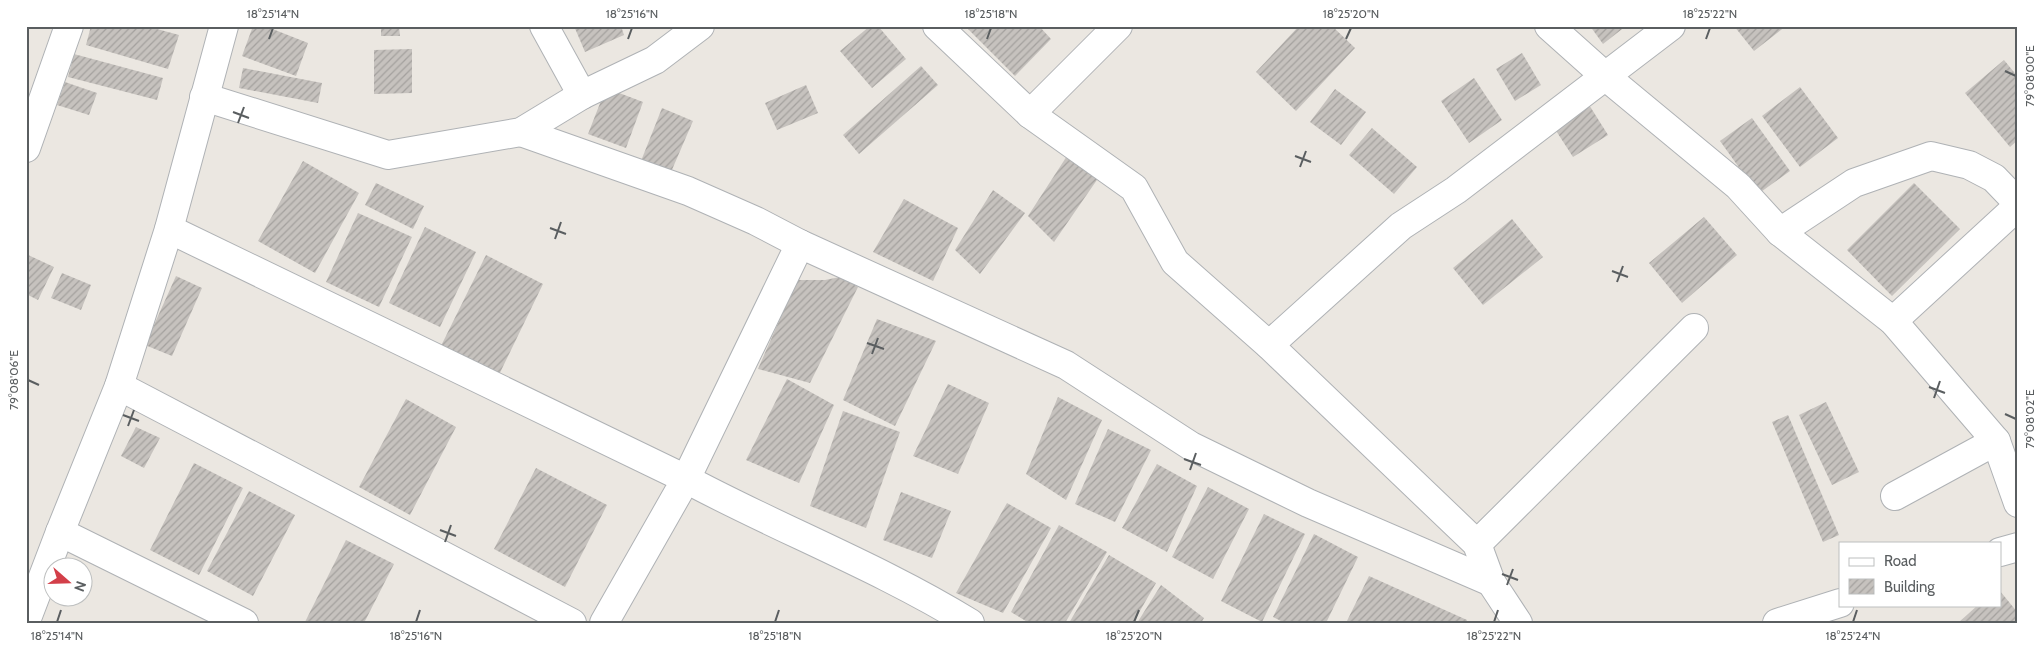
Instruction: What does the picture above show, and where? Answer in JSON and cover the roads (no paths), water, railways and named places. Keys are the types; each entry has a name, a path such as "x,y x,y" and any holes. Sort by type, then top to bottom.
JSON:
{"street":[{"path":"26,148 69,26"},
{"path":"26,621 120,386 169,229 224,26"},
{"path":"544,26 582,94"},
{"path":"204,97 388,155 520,132 582,94 655,60 700,26"},
{"path":"937,26 1030,114 1134,188 1175,262 1269,345 1477,544 1491,582 1518,623"},
{"path":"1030,114 1118,26"},
{"path":"1549,26 1605,76 1738,186 1780,232 1893,321 1996,441 2018,503"},
{"path":"1269,345 1401,226 1456,190 1671,26"},
{"path":"520,132 688,190 756,221 800,244 1066,365 1191,446 1308,504 1491,582"},
{"path":"1780,232 1854,183 1931,156 1969,165 1994,178 2018,204 1893,321"},
{"path":"169,229 686,479 719,497 829,547 970,623"},
{"path":"612,620 686,479 800,244"},
{"path":"1477,544 1694,328"},
{"path":"120,386 572,623"},
{"path":"1895,496 1996,441"},
{"path":"60,532 244,623"},
{"path":"2002,551 2018,547"},
{"path":"1777,623 1839,603"}]}
